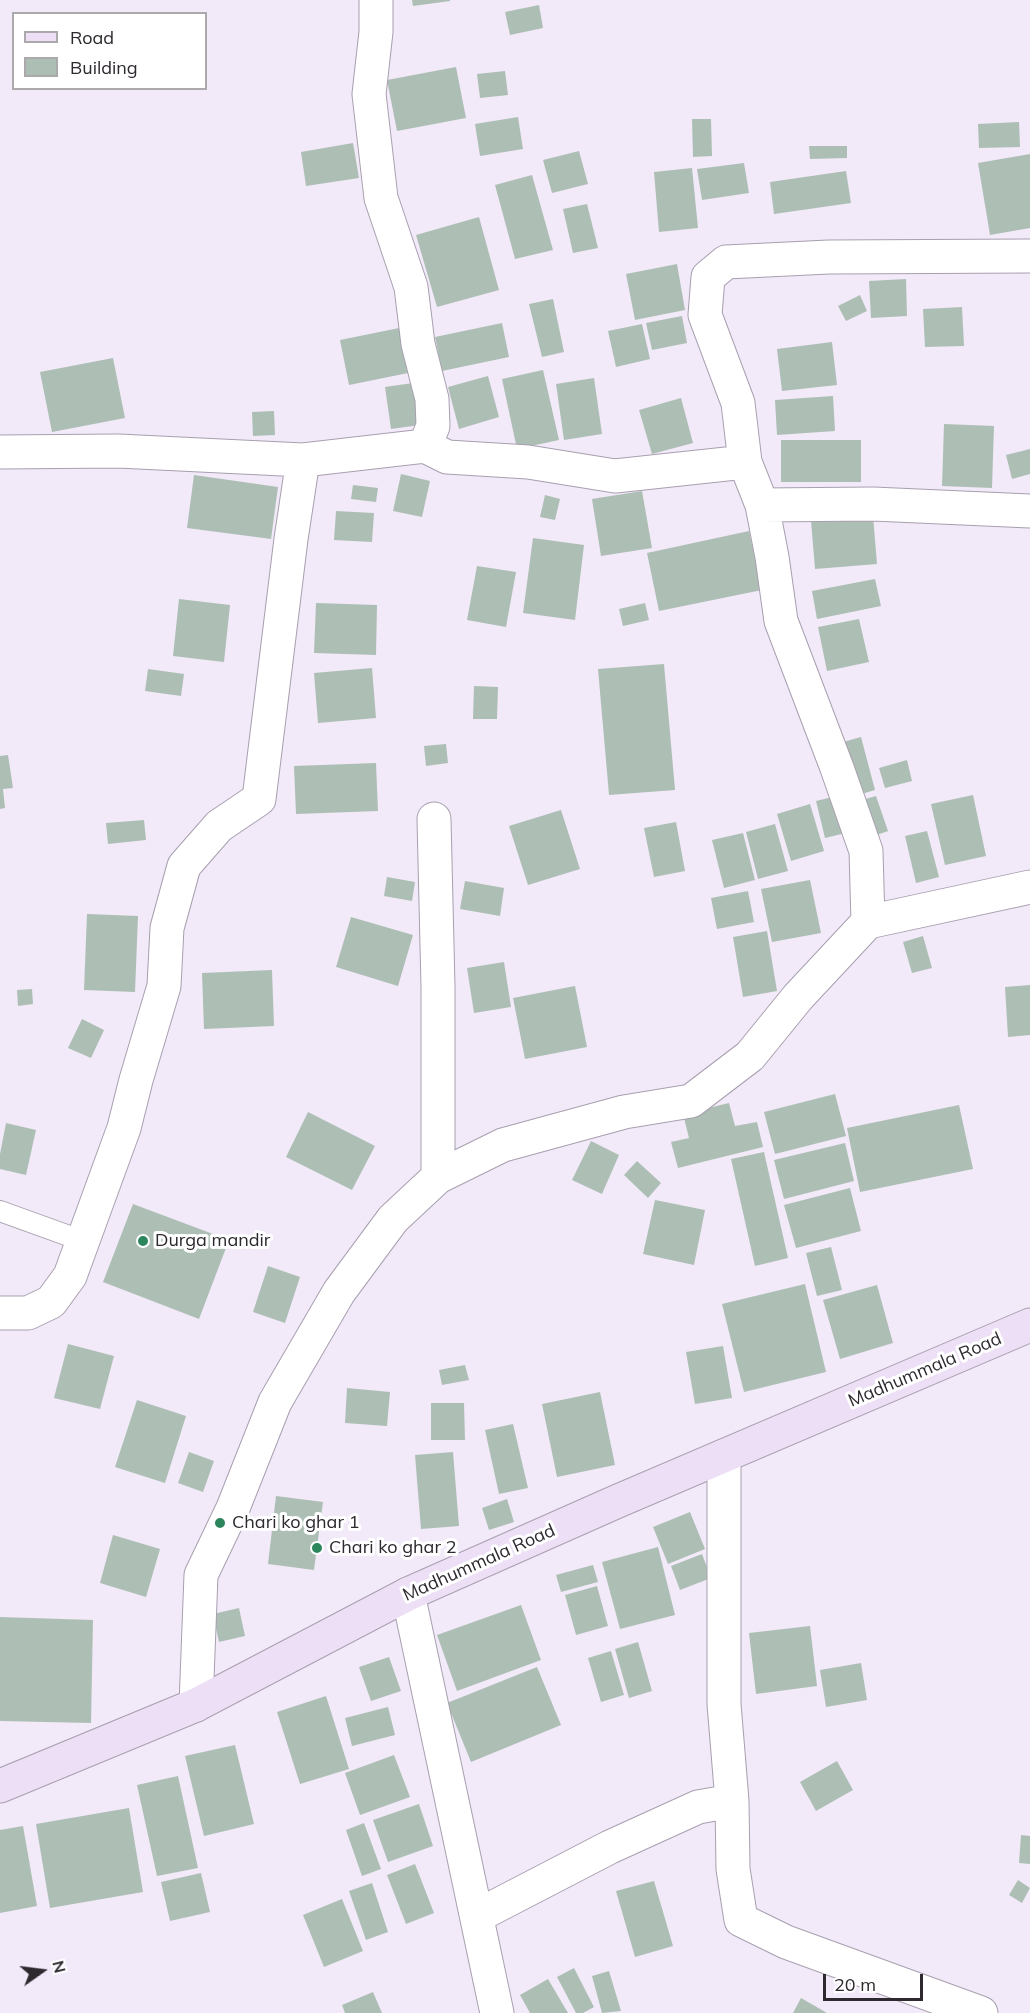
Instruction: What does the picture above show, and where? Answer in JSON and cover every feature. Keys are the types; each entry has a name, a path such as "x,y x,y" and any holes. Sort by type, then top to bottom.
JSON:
{"street":[{"path":"376,0 376,32 369,94 381,198 411,287 418,345 432,399 433,426 425,446"},
{"path":"868,922 866,851 781,621 762,505 745,462 738,403 705,315 708,277 726,262 829,257 1030,256"},
{"path":"0,452 118,451 303,460 425,446 447,457 528,462 615,476 745,462"},
{"path":"0,1313 28,1313 51,1302 70,1276 124,1128 164,986 167,928 184,866 219,826 259,799 303,460"},
{"path":"762,505 873,504 1030,511"},
{"path":"434,819 438,987 438,1177"},
{"path":"195,1705 201,1575 233,1508 275,1402 339,1292 393,1219 438,1177 503,1144 624,1112 691,1101 750,1056 798,997 868,922 1030,887"},
{"name":"Madhummala Road","path":"0,1786 195,1705 408,1594 1030,1325"},
{"path":"724,1456 724,1704 732,1801 733,1869 741,1920 786,1942 981,2013"},
{"path":"408,1594 498,2013"},
{"path":"477,1916 610,1846 698,1807 732,1801"}],"lane":[{"path":"0,1211 82,1241"}],"building":[{"path":"412,0 450,0 450,1 413,6"},
{"path":"539,5 543,28 510,35 505,12"},
{"path":"456,67 466,118 397,131 387,80"},
{"path":"505,71 508,95 480,98 477,74"},
{"path":"518,117 523,149 480,156 475,124"},
{"path":"692,119 711,119 712,156 693,157"},
{"path":"1019,122 1020,147 979,148 978,124"},
{"path":"353,143 359,178 306,186 301,152"},
{"path":"809,146 847,146 847,158 810,159"},
{"path":"579,151 588,184 552,193 543,160"},
{"path":"1030,154 1030,228 990,235 978,163"},
{"path":"744,163 749,193 702,200 697,169"},
{"path":"692,168 698,228 659,232 654,172"},
{"path":"846,171 851,203 774,214 770,182"},
{"path":"532,175 553,250 515,259 495,185"},
{"path":"587,204 598,248 573,253 563,209"},
{"path":"479,217 499,290 437,307 416,235"},
{"path":"677,264 685,310 635,320 626,274"},
{"path":"906,279 907,316 871,318 869,281"},
{"path":"860,295 867,311 846,321 838,306"},
{"path":"553,299 564,352 542,357 529,304"},
{"path":"962,307 964,346 925,347 923,309"},
{"path":"682,316 687,343 652,350 646,323"},
{"path":"502,323 509,357 442,371 435,337"},
{"path":"642,324 650,359 616,367 608,331"},
{"path":"404,327 413,372 349,385 340,340"},
{"path":"832,342 837,385 782,391 777,349"},
{"path":"113,358 125,418 52,432 40,372"},
{"path":"543,370 559,440 517,449 502,379"},
{"path":"488,376 499,417 459,429 448,387"},
{"path":"594,378 602,434 564,440 556,384"},
{"path":"420,382 427,424 391,429 385,387"},
{"path":"833,396 835,431 777,435 775,400"},
{"path":"681,398 693,443 652,454 639,410"},
{"path":"274,411 275,435 253,436 252,412"},
{"path":"944,424 994,426 992,488 942,486"},
{"path":"781,440 861,440 861,482 781,482"},
{"path":"1030,449 1030,474 1012,479 1006,455"},
{"path":"401,474 430,481 422,517 393,511"},
{"path":"194,475 278,487 271,539 187,528"},
{"path":"353,485 378,488 376,502 351,499"},
{"path":"642,491 652,548 601,556 592,499"},
{"path":"545,495 560,499 555,520 540,517"},
{"path":"336,511 374,513 372,542 334,540"},
{"path":"873,516 877,564 815,569 811,521"},
{"path":"749,531 762,590 659,611 647,553"},
{"path":"533,538 584,545 575,620 523,613"},
{"path":"477,566 516,572 506,627 467,620"},
{"path":"875,579 881,606 817,619 812,591"},
{"path":"179,599 230,605 224,662 173,656"},
{"path":"316,603 377,605 376,655 314,653"},
{"path":"645,603 649,620 623,626 619,609"},
{"path":"859,619 869,662 827,671 818,627"},
{"path":"664,664 675,790 609,795 598,669"},
{"path":"372,668 376,718 318,723 314,673"},
{"path":"148,669 184,674 181,696 145,691"},
{"path":"474,686 498,687 497,719 473,719"},
{"path":"861,737 875,790 858,795 843,742"},
{"path":"446,744 448,763 426,766 424,746"},
{"path":"8,755 13,788 3,789 5,808 0,809 0,756"},
{"path":"907,760 912,781 885,788 879,768"},
{"path":"376,763 378,811 296,814 294,766"},
{"path":"841,795 850,832 825,838 816,801"},
{"path":"973,795 986,856 945,865 931,804"},
{"path":"876,796 888,831 874,836 862,800"},
{"path":"810,804 824,851 791,861 777,814"},
{"path":"561,810 580,869 528,885 509,826"},
{"path":"144,820 146,840 108,844 106,823"},
{"path":"676,822 685,871 654,877 644,828"},
{"path":"775,824 788,871 758,879 746,832"},
{"path":"927,831 939,877 916,883 905,836"},
{"path":"743,833 755,880 724,888 712,840"},
{"path":"387,877 415,882 412,901 384,896"},
{"path":"810,880 821,933 772,942 761,889"},
{"path":"465,881 504,888 500,916 460,909"},
{"path":"748,891 754,922 717,929 711,898"},
{"path":"87,914 138,916 135,992 84,990"},
{"path":"351,917 413,935 398,986 336,967"},
{"path":"767,931 777,991 743,997 733,937"},
{"path":"923,936 932,968 912,973 903,942"},
{"path":"504,962 511,1007 474,1013 467,968"},
{"path":"272,970 274,1026 204,1029 202,973"},
{"path":"1030,985 1030,1035 1008,1037 1005,987"},
{"path":"575,986 587,1047 525,1059 513,998"},
{"path":"32,989 33,1004 18,1006 17,990"},
{"path":"82,1019 104,1030 91,1058 68,1048"},
{"path":"835,1094 846,1136 775,1154 764,1112"},
{"path":"729,1103 735,1126 757,1122 763,1147 678,1168 671,1142 689,1138 683,1114"},
{"path":"959,1105 973,1169 860,1192 847,1128"},
{"path":"308,1112 375,1146 352,1190 286,1157"},
{"path":"6,1123 36,1130 26,1175 0,1169 0,1154"},
{"path":"591,1141 619,1155 602,1194 572,1180"},
{"path":"845,1143 854,1181 784,1199 774,1160"},
{"path":"764,1152 788,1258 755,1266 731,1159"},
{"path":"637,1161 661,1183 648,1198 624,1175"},
{"path":"850,1188 861,1231 796,1248 784,1205"},
{"path":"655,1200 705,1210 694,1265 643,1254"},
{"path":"133,1204 229,1240 199,1319 103,1282"},
{"path":"831,1247 842,1290 817,1296 806,1253"},
{"path":"268,1266 300,1277 285,1323 253,1312"},
{"path":"805,1284 826,1372 744,1392 722,1304"},
{"path":"877,1285 893,1343 840,1359 823,1300"},
{"path":"68,1344 114,1356 100,1409 54,1398"},
{"path":"723,1346 732,1398 695,1404 686,1352"},
{"path":"465,1365 469,1380 442,1385 439,1370"},
{"path":"347,1388 390,1392 387,1426 345,1423"},
{"path":"600,1392 615,1465 557,1477 542,1404"},
{"path":"137,1400 186,1416 165,1483 115,1467"},
{"path":"431,1403 464,1403 465,1440 431,1440"},
{"path":"513,1424 528,1488 499,1494 485,1430"},
{"path":"189,1452 214,1461 203,1492 178,1483"},
{"path":"453,1452 459,1526 421,1529 415,1455"},
{"path":"276,1496 323,1502 314,1570 268,1564"},
{"path":"507,1499 514,1522 489,1530 482,1508"},
{"path":"690,1512 705,1549 668,1564 653,1527"},
{"path":"113,1535 160,1549 146,1597 100,1583"},
{"path":"658,1547 675,1615 620,1629 602,1562"},
{"path":"702,1554 711,1578 680,1590 671,1566"},
{"path":"593,1565 598,1582 561,1592 556,1575"},
{"path":"597,1586 608,1626 576,1635 565,1595"},
{"path":"521,1605 541,1660 457,1691 437,1635"},
{"path":"239,1608 245,1636 219,1642 213,1614"},
{"path":"0,1617 93,1620 91,1723 0,1721"},
{"path":"810,1626 817,1686 756,1694 749,1633"},
{"path":"638,1642 652,1691 629,1698 615,1649"},
{"path":"611,1651 624,1695 601,1702 588,1658"},
{"path":"389,1657 401,1691 371,1701 359,1667"},
{"path":"861,1663 867,1700 826,1707 820,1670"},
{"path":"537,1667 561,1725 471,1762 447,1703"},
{"path":"326,1696 349,1769 300,1784 277,1712"},
{"path":"388,1707 395,1735 352,1746 345,1718"},
{"path":"235,1745 254,1824 204,1836 185,1756"},
{"path":"394,1755 410,1797 360,1815 345,1773"},
{"path":"837,1761 853,1790 816,1811 800,1782"},
{"path":"178,1776 198,1868 157,1876 137,1785"},
{"path":"419,1804 433,1846 388,1862 373,1820"},
{"path":"129,1808 143,1892 50,1908 36,1824"},
{"path":"364,1823 381,1869 362,1876 346,1830"},
{"path":"23,1826 37,1906 0,1913 0,1830"},
{"path":"1021,1835 1030,1836 1030,1864 1019,1863"},
{"path":"415,1864 434,1913 406,1924 387,1875"},
{"path":"201,1873 210,1912 170,1921 161,1882"},
{"path":"1018,1880 1030,1888 1022,1903 1009,1895"},
{"path":"654,1881 673,1946 635,1957 616,1891"},
{"path":"372,1883 388,1932 366,1940 349,1891"},
{"path":"342,1899 363,1951 324,1967 303,1915"},
{"path":"574,1968 594,2007 583,2013 576,2013 557,1977"},
{"path":"609,1971 621,2011 602,2013 592,1976"},
{"path":"548,1979 568,2013 530,2013 520,1995"},
{"path":"373,1992 382,2013 345,2013 342,2005"},
{"path":"801,1998 827,2013 793,2013"}],"place":[{"name":"Durga mandir","path":"143,1241"},
{"name":"Chari ko ghar 1","path":"220,1523"},
{"name":"Chari ko ghar 2","path":"317,1548"}]}
